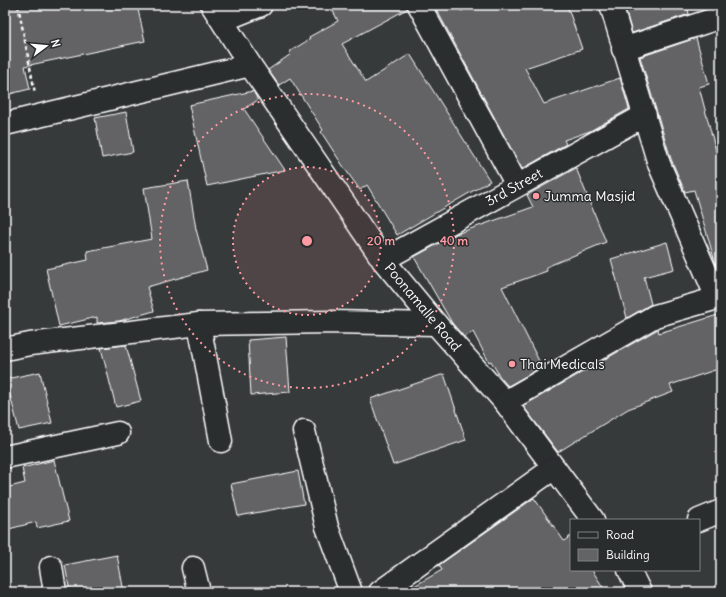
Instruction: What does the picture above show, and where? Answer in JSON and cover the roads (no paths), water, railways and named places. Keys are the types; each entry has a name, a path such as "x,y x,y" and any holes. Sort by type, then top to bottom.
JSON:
{"street":[{"path":"217,12 260,5"},
{"path":"419,5 517,185"},
{"path":"505,402 655,316 719,298 659,164 645,114 623,49 611,5"},
{"name":"Poonamalle Road","path":"217,12 250,65 383,260 436,324 505,402 592,519"},
{"path":"623,49 721,16"},
{"path":"5,124 250,65"},
{"name":"3rd Street","path":"383,260 645,114"},
{"path":"5,349 30,344 199,324 332,322 436,324"},
{"path":"199,324 221,441"},
{"path":"304,431 327,527 351,592"},
{"path":"5,457 118,433"},
{"path":"380,592 554,468"},
{"path":"700,520 721,511"},
{"path":"51,566 55,592"},
{"path":"193,568 199,592"},
{"path":"630,571 640,592"}],"place":[{"name":"Jumma Masjid","path":"536,196"},
{"name":"Thai Medicals","path":"512,364"}]}
